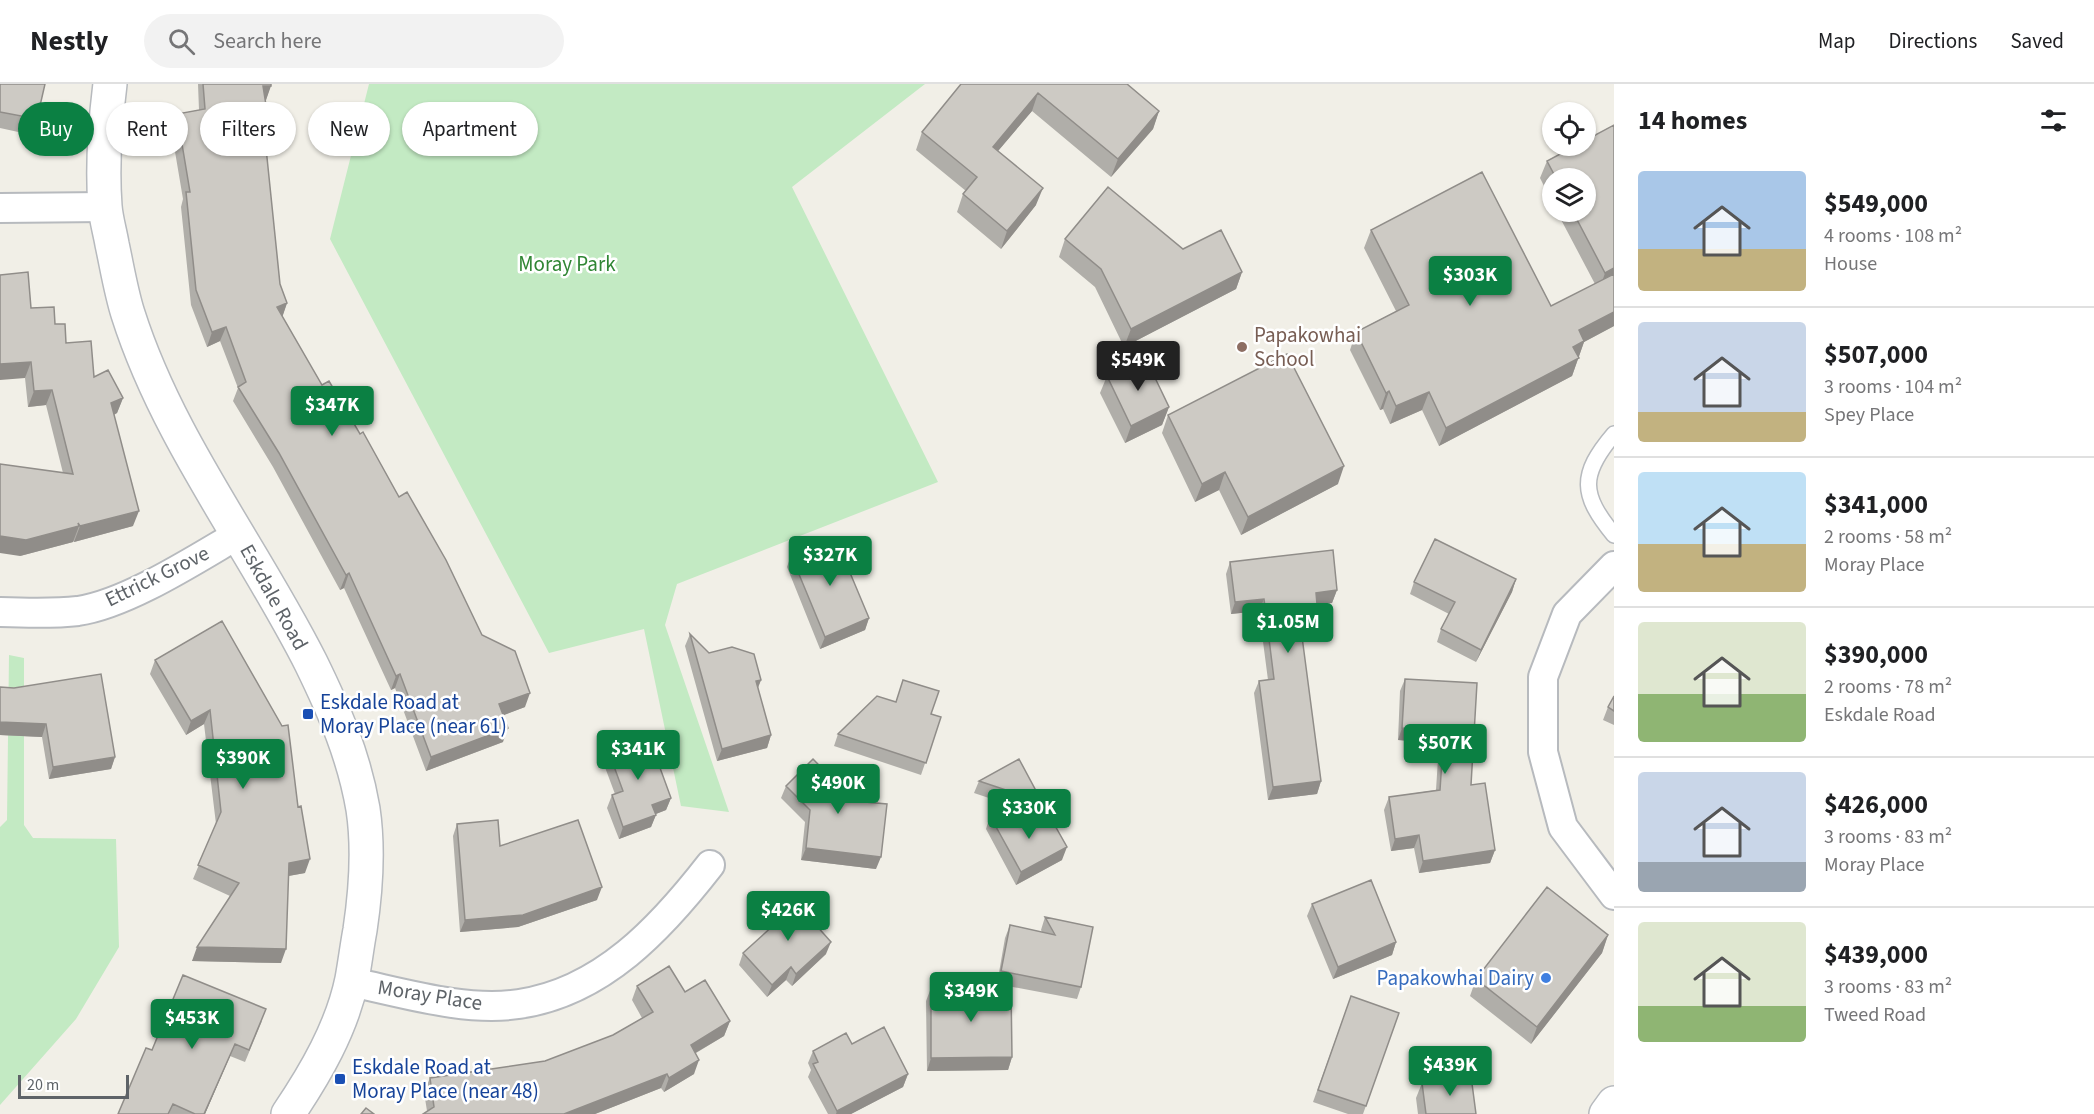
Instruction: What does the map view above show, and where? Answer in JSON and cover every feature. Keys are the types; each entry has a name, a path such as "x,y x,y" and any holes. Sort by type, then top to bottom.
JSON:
{"street":[{"name":"Eskdale Road","path":"110,84 106,120 105,207 128,314 154,382 183,441 294,630 324,690 342,728 363,808 367,850 365,897 351,982 336,1026 311,1079 288,1114"},
{"path":"0,208 105,207"},
{"name":"Ettrick Grove","path":"0,612 41,614 80,610 122,597 186,565 239,534"},
{"path":"1614,566 1567,614 1543,677 1543,752 1563,827 1614,895"},
{"name":"Moray Place","path":"351,982 432,1000 485,1005 519,1004 558,993 604,972 645,940 689,893 710,866"},
{"path":"1606,1114 1614,1103"}],"lane":[{"path":"1614,434 1593,465 1588,483 1592,505 1614,535"}],"green space":[{"name":"Moray Park","path":"369,84 925,84 792,187 938,482 677,584 665,625 729,812 681,806 644,629 549,653 330,239 351,156 390,156 390,102 364,102"},
{"path":"9,655 24,658 24,825 33,838 116,839 119,947 76,1019 0,1105 0,827 7,820"}],"building":[{"path":"0,84 45,84 41,102 18,102 18,115 0,112"},
{"path":"203,84 271,84 271,86 263,86 266,102 204,102"},
{"path":"961,84 1127,84 1159,111 1118,159 1038,93 993,147 1043,188 1007,231 963,194 977,177 922,132"},
{"path":"200,110 200,156 267,156 280,284 287,303 277,307 322,385 329,381 360,434 363,432 399,497 407,492 446,560 482,635 515,651 530,693 499,704 508,728 431,757 400,674 396,676 349,573 346,575 279,453 238,387 246,382 226,327 212,332 196,290 186,192 190,192 184,156 188,156 188,112"},
{"path":"1614,125 1614,268 1605,273 1578,222 1596,222 1596,168 1551,168 1547,161 1556,156 1596,156 1596,135"},
{"path":"1482,172 1551,306 1614,274 1614,312 1579,330 1584,341 1573,347 1579,358 1446,428 1429,392 1396,406 1389,391 1386,393 1356,332 1409,305 1371,230"},
{"path":"1108,187 1183,249 1221,230 1242,272 1131,329 1101,269 1065,239"},
{"path":"28,272 31,308 54,307 55,324 65,324 66,343 91,341 94,377 108,370 123,398 111,403 139,511 80,526 78,523 79,526 26,540 0,536 0,464 73,474 52,390 34,391 31,362 0,364 0,275"},
{"path":"1287,354 1344,466 1248,517 1225,472 1202,484 1168,415"},
{"path":"1145,357 1169,407 1131,426 1107,376"},
{"path":"835,537 869,618 825,637 791,555"},
{"path":"1435,539 1516,579 1481,650 1441,629 1455,602 1414,582"},
{"path":"1333,550 1337,590 1316,593 1319,627 1301,629 1321,781 1273,787 1259,681 1274,679 1264,599 1235,602 1230,562"},
{"path":"222,621 282,726 288,725 298,807 301,806 310,859 289,863 286,949 197,947 239,883 198,865 221,812 210,710 191,721 155,660"},
{"path":"690,634 709,653 732,647 754,654 761,680 756,681 771,735 722,749"},
{"path":"101,674 115,757 53,767 46,724 0,722 0,687 14,688"},
{"path":"1405,679 1477,683 1471,785 1485,783 1495,850 1423,861 1419,835 1395,839 1389,797 1440,790 1444,730 1402,728"},
{"path":"903,680 939,691 931,714 941,717 926,763 838,734 877,696 896,702"},
{"path":"1614,696 1614,711 1608,707"},
{"path":"648,735 671,798 652,805 656,815 623,827 612,795 623,791 608,750"},
{"path":"813,759 854,801 887,804 881,857 806,848 810,810 786,786"},
{"path":"1019,759 1042,802 979,781"},
{"path":"990,816 1054,824 1067,847 1021,872"},
{"path":"498,820 500,846 578,820 602,887 523,915 465,920 457,824"},
{"path":"1371,880 1396,942 1338,967 1312,904"},
{"path":"1547,887 1608,935 1537,1027 1476,979"},
{"path":"799,895 820,919 815,924 831,942 796,974 791,967 772,985 743,953 776,923 773,919"},
{"path":"1045,917 1093,927 1081,987 1001,971 1010,925 1055,935"},
{"path":"669,966 685,992 705,980 730,1021 691,1045 699,1060 669,1078 667,1074 564,1114 423,1114 434,1107 430,1078 545,1061 613,1035 653,1012 637,986"},
{"path":"183,975 266,1009 249,1050 235,1044 204,1114 195,1114 173,1104 168,1114 118,1114 146,1048 152,1050"},
{"path":"1011,987 1012,1057 931,1058 931,988"},
{"path":"1351,996 1399,1013 1366,1106 1318,1090"},
{"path":"884,1027 908,1074 837,1111 813,1064 818,1062 813,1051 846,1033 852,1044"},
{"path":"1471,1076 1476,1114 1426,1114 1422,1083"},
{"path":"366,1108 374,1114 361,1114"}],"place":[{"name":"Papakowhai School","path":"1242,347"},
{"name":"Eskdale Road at Moray Place (near 61)","path":"308,714"},
{"name":"Papakowhai Dairy","path":"1546,978"},
{"name":"Eskdale Road at Moray Place (near 48)","path":"340,1079"}]}
